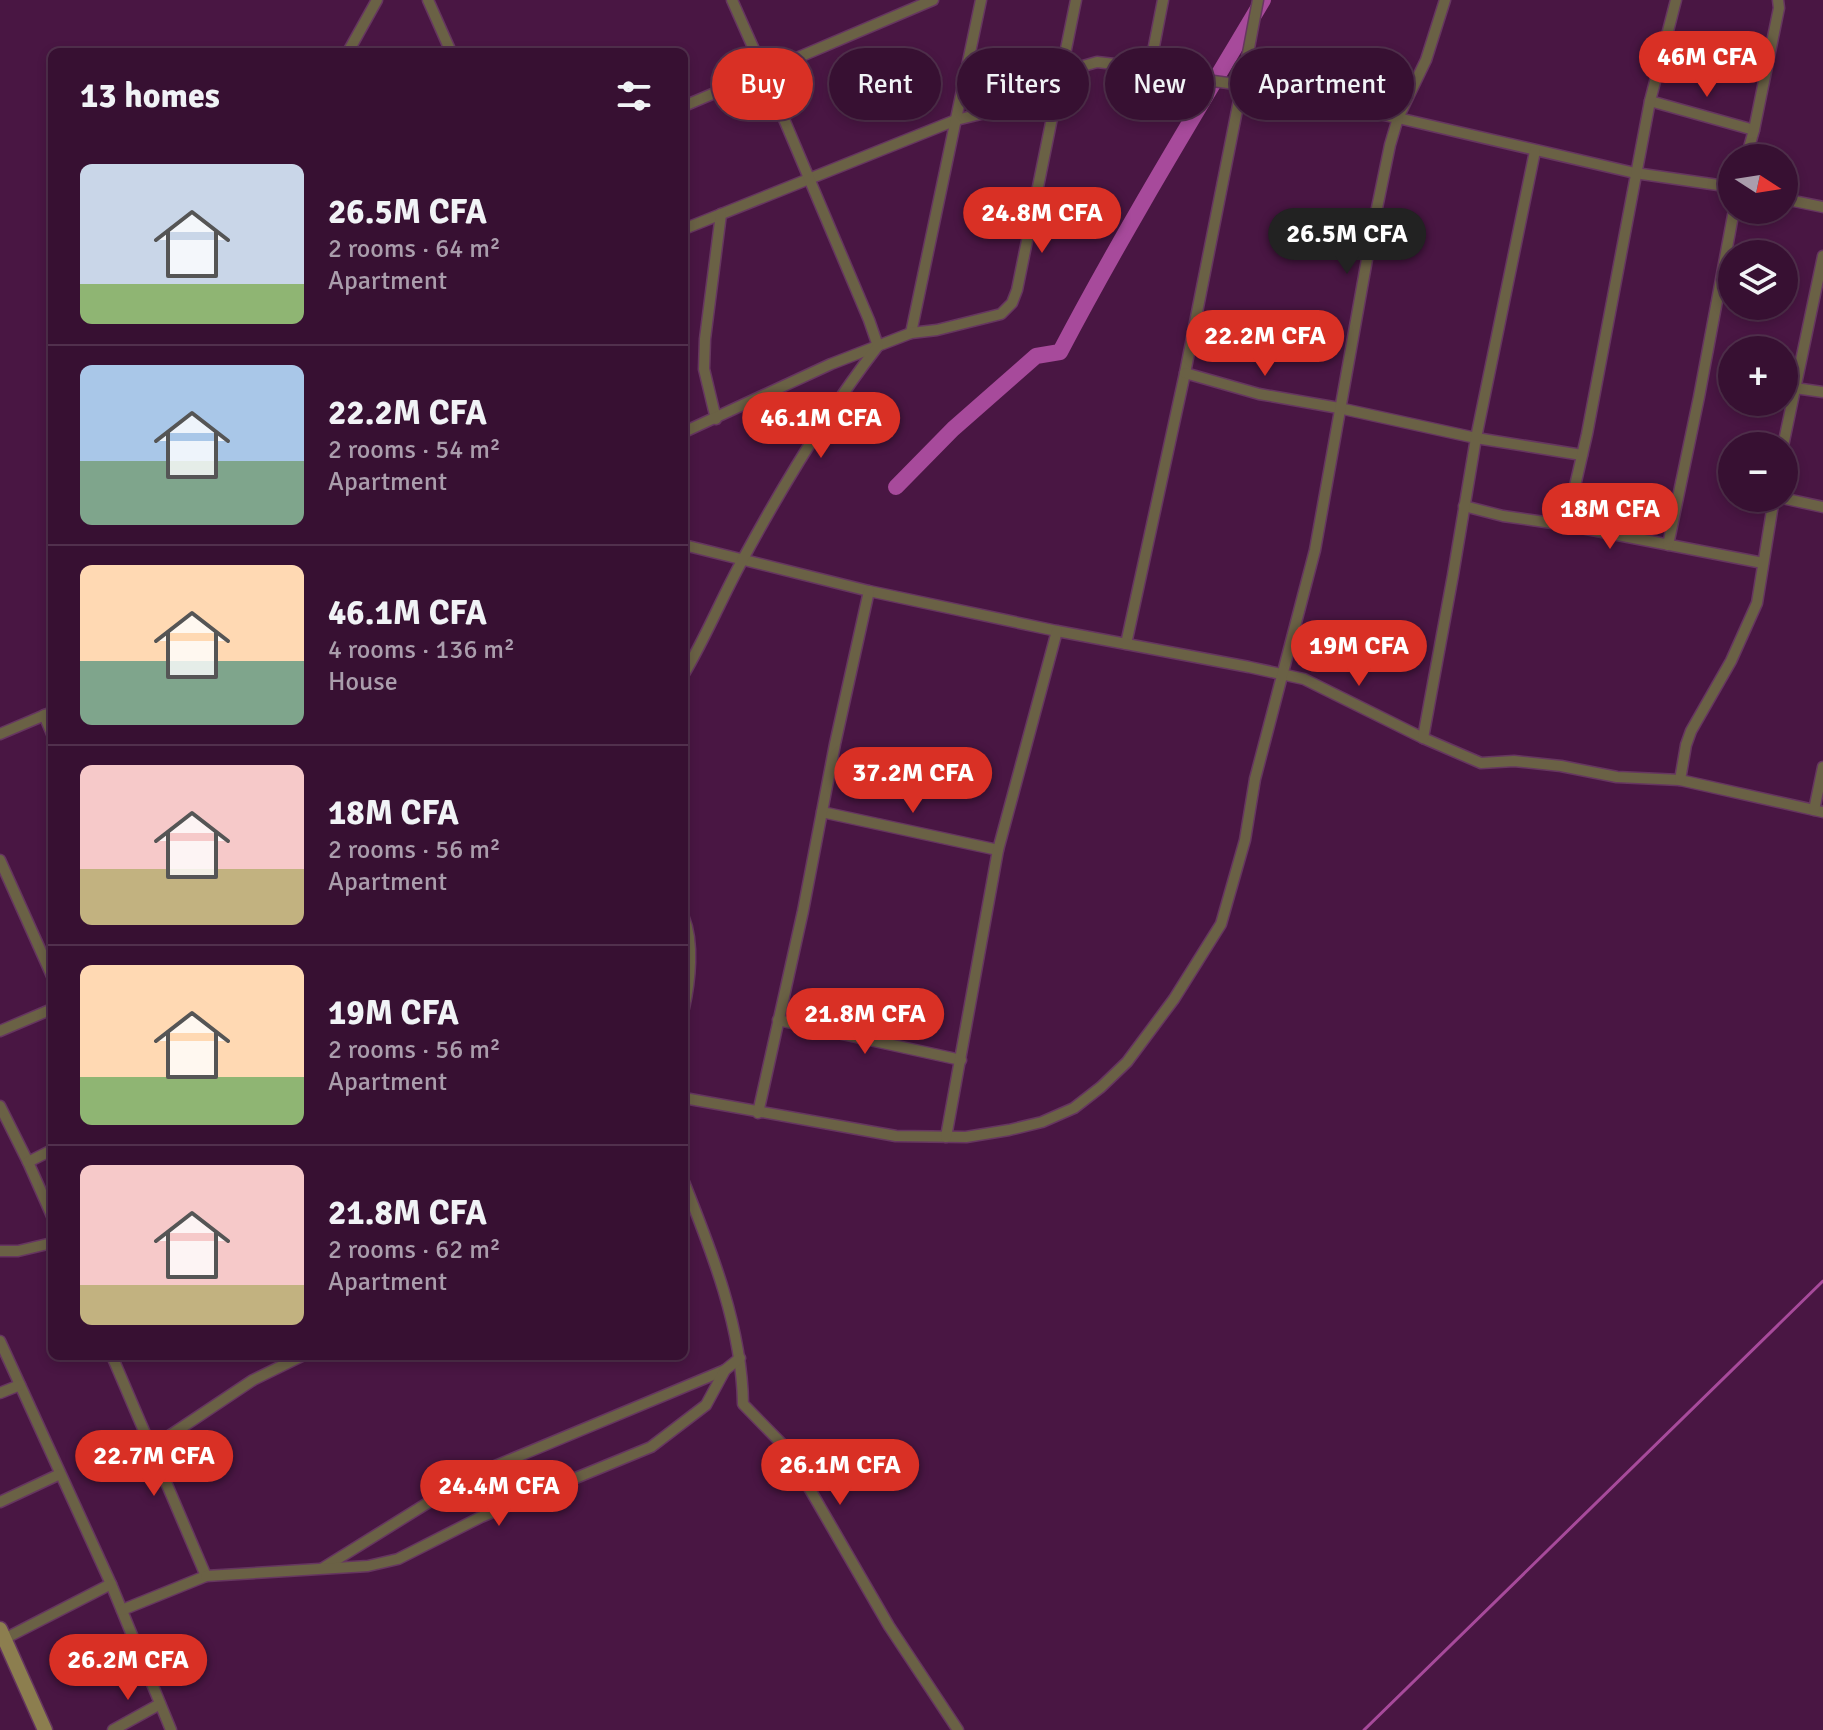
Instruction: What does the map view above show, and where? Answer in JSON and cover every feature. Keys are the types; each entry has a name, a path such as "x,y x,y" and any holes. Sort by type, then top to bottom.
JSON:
{"street":[{"path":"350,48 377,0"},
{"path":"428,0 449,48"},
{"path":"732,0 753,48"},
{"path":"813,51 933,0"},
{"path":"911,333 981,0"},
{"path":"1066,48 1076,0"},
{"path":"1154,48 1163,0"},
{"path":"1249,48 1258,0"},
{"path":"1414,85 1426,60 1445,0"},
{"path":"1566,525 1650,101 1676,0"},
{"path":"1750,144 1779,8 1778,0"},
{"path":"688,104 712,94"},
{"path":"1650,101 1754,130"},
{"path":"784,120 878,346"},
{"path":"688,227 956,120"},
{"path":"688,430 831,364 911,333 937,330 1001,314 1012,303 1017,290 1051,120"},
{"path":"1126,644 1185,373 1235,120"},
{"path":"688,1099 896,1136 966,1137 1042,1122 1074,1108 1101,1087 1127,1062 1174,999 1221,924 1245,840 1255,779 1315,550 1371,237 1397,120"},
{"path":"1406,120 1635,173 1718,185"},
{"path":"1423,738 1476,438 1535,151"},
{"path":"1798,202 1823,207"},
{"path":"716,419 704,369 721,214"},
{"path":"1668,545 1731,224"},
{"path":"1798,374 1823,256"},
{"path":"688,667 742,560 844,390 878,346"},
{"path":"1185,373 1259,394 1476,438 1582,455"},
{"path":"1798,388 1823,392"},
{"path":"1798,502 1823,507"},
{"path":"1464,506 1503,516 1763,563"},
{"path":"1680,780 1691,731 1731,661 1757,603 1772,512"},
{"path":"688,546 869,591 1304,679 1481,763 1514,761 1617,777 1680,780 1818,811 1823,767"},
{"path":"758,1113 869,591"},
{"path":"946,1137 998,850 1057,631"},
{"path":"0,734 48,714"},
{"path":"822,812 998,850"},
{"path":"0,860 48,967"},
{"path":"688,927 691,934 688,991"},
{"path":"0,1031 48,1011"},
{"path":"778,1020 961,1060"},
{"path":"0,1106 48,1207"},
{"path":"28,1162 48,1152"},
{"path":"688,1192 723,1290 740,1358 743,1404 786,1448 889,1626 958,1730"},
{"path":"0,1251 18,1251 48,1244"},
{"path":"0,1341 111,1584 171,1730"},
{"path":"321,1569 471,1476 725,1370 740,1358"},
{"path":"114,1360 206,1576"},
{"path":"151,1448 253,1380 294,1360"},
{"path":"122,1610 206,1576 368,1566 398,1559 481,1517 651,1447 706,1405 725,1370"},
{"path":"0,1393 20,1385"},
{"path":"0,1502 60,1474"},
{"path":"45,1730 2,1636 111,1584"},
{"path":"113,1730 160,1704"}],"waterway":[{"path":"896,487 953,429 1036,356 1060,352 1134,218 1263,0"},
{"path":"1364,1730 1823,1281"}]}
